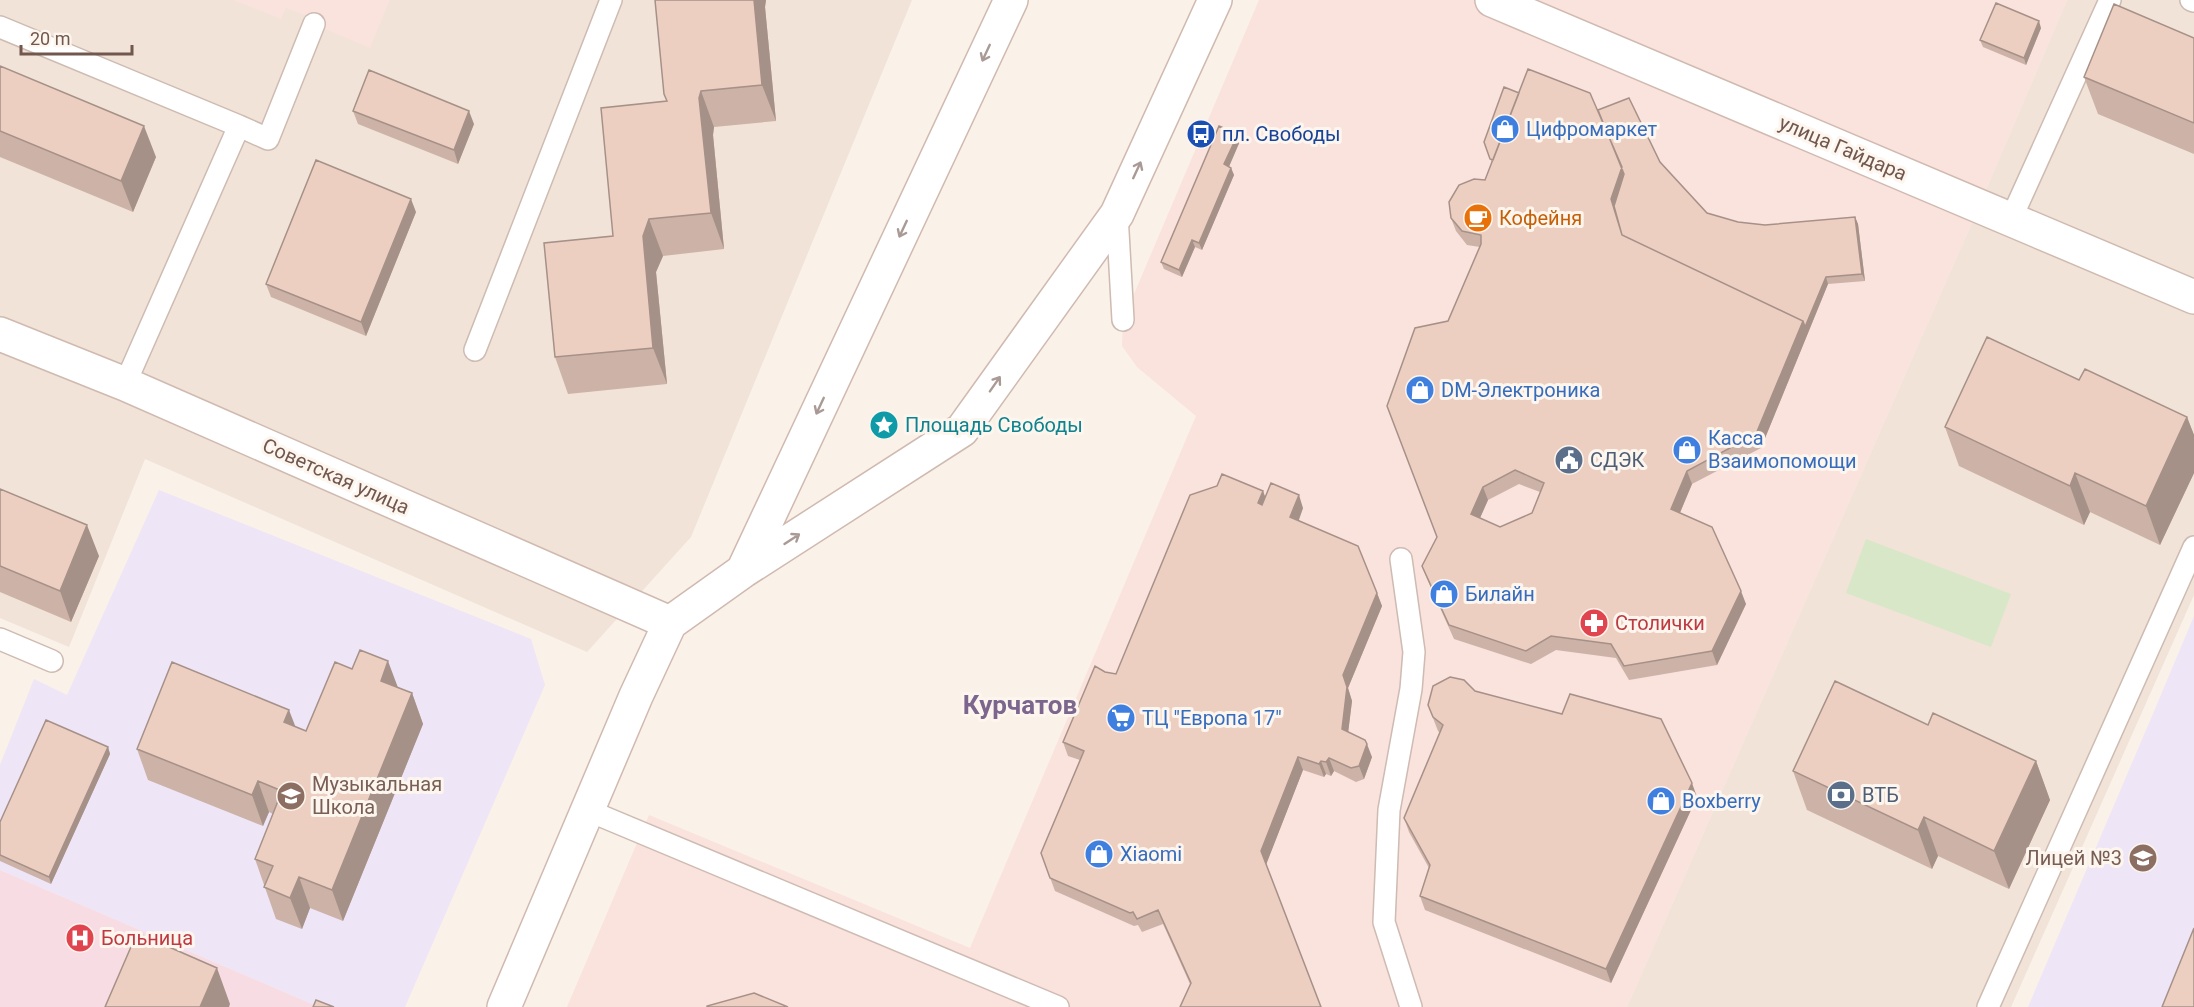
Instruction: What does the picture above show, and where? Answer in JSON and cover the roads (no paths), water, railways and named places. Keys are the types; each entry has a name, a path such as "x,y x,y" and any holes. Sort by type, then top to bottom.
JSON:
{"main road":[{"path":"743,571 1011,0"},
{"path":"504,1007 587,810 670,623 743,571 962,430 1117,213 1215,0"},
{"name":"улица Гайдара","path":"1492,0 2194,297"},
{"name":"Советская улица","path":"0,334 125,384 670,623"}],"lane":[{"path":"475,350 611,0"},
{"path":"2011,219 2110,0"},
{"path":"0,27 268,139 314,24"},
{"path":"125,384 239,126"},
{"path":"1117,213 1123,320"},
{"path":"1988,1007 2194,547"},
{"path":"1401,560 1414,652 1411,689 1389,810 1384,922 1411,1007"},
{"path":"0,639 52,661"},
{"path":"587,810 1058,1007"}],"place":[{"name":"Цифромаркет","path":"1505,129"},
{"name":"пл. Свободы","path":"1201,134"},
{"name":"Кофейня","path":"1478,218"},
{"name":"DM-Электроника","path":"1420,390"},
{"name":"Площадь Свободы","path":"884,425"},
{"name":"Касса Взаимопомощи","path":"1687,450"},
{"name":"СДЭК","path":"1569,460"},
{"name":"Билайн","path":"1444,594"},
{"name":"Столички","path":"1594,623"},
{"name":"ТЦ \"Европа 17\"","path":"1121,718"},
{"name":"ВТБ","path":"1841,795"},
{"name":"Музыкальная Школа","path":"291,796"},
{"name":"Boxberry","path":"1661,801"},
{"name":"Xiaomi","path":"1099,854"},
{"name":"Лицей №3","path":"2143,858"},
{"name":"Больница","path":"80,938"}],"district":[{"name":"Курчатов","path":"1020,705"}]}
